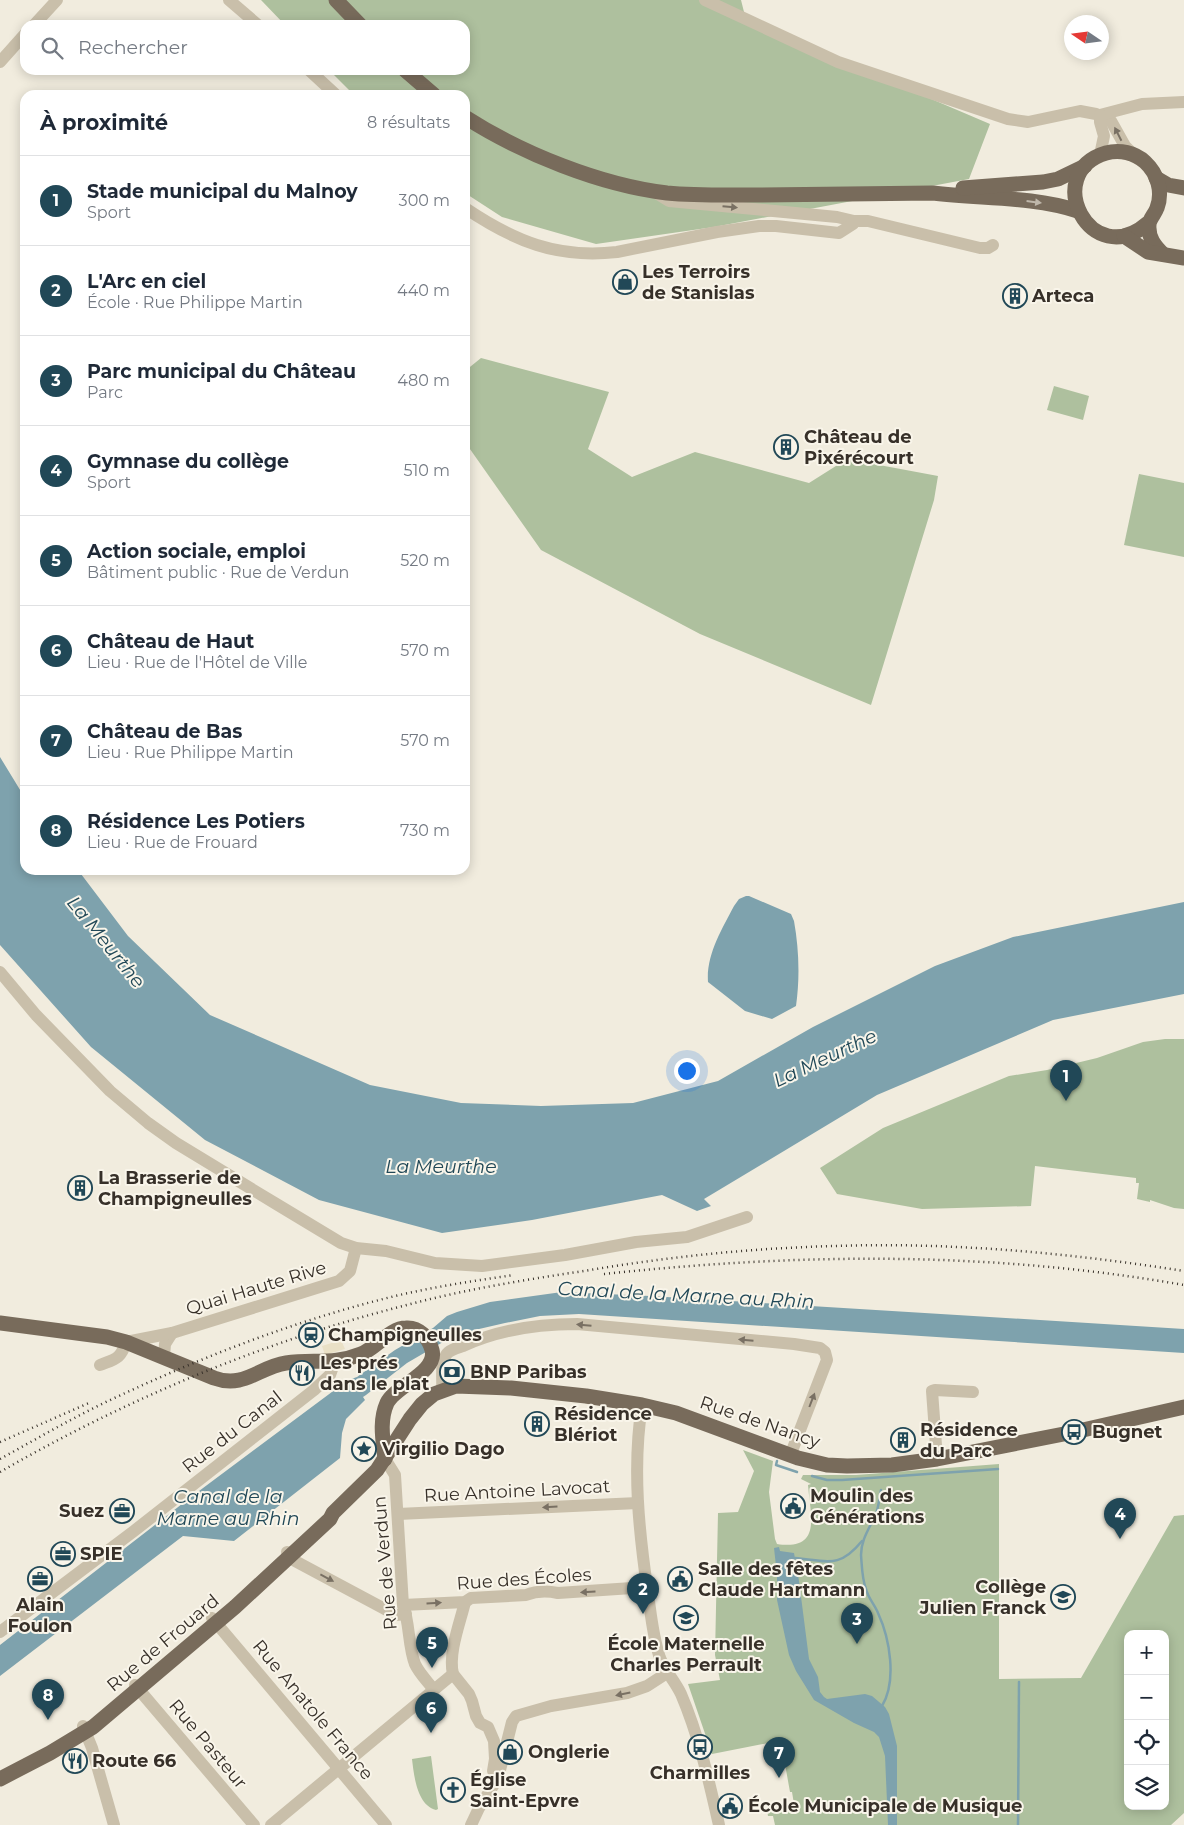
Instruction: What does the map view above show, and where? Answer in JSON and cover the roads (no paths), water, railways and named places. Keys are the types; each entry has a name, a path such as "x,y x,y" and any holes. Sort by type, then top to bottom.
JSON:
{"main road":[{"path":"336,0 355,20"},
{"path":"410,75 428,90"},
{"path":"470,120 495,135 537,154 598,177 649,190 695,195 933,193 1009,199 1064,206 1078,211"},
{"path":"933,193 975,186 1010,183 1022,184 1058,178 1085,166 1100,155 1111,152 1123,152 1144,160 1156,178 1159,188 1157,208 1148,223 1141,229 1124,236 1105,235 1089,226 1078,211 1075,192 1080,174 1085,166"},
{"path":"1156,178 1168,186 1184,188"},
{"path":"1157,208 1173,198 1184,197"},
{"path":"1148,223 1152,241 1163,254"},
{"path":"1124,236 1144,251 1184,258"},
{"path":"0,1323 97,1336 126,1342 222,1381 229,1382 244,1380 286,1363 347,1359 366,1352 395,1331 408,1328 416,1329 421,1332 432,1351 431,1361 426,1368 391,1397 387,1404 381,1434 385,1459"},
{"name":"Rue de Nancy","path":"385,1459 422,1404 442,1390 458,1386 511,1388 586,1396 642,1405 676,1413 790,1456 827,1465 847,1466 892,1465 937,1459 1074,1432 1184,1407"},
{"path":"384,1414 403,1431"},
{"name":"Rue de Frouard","path":"0,1779 50,1753 137,1687 330,1519 333,1512 373,1475 385,1459"},
{"name":"Rue de Frouard","path":"0,1772 84,1729"}],"street":[{"path":"39,20 57,0"},
{"path":"229,0 252,20"},
{"path":"705,0 838,62 1008,119 1021,122 1035,121 1080,111 1100,115 1111,121 1125,146 1134,155"},
{"path":"0,62 20,40"},
{"path":"314,75 331,90"},
{"path":"1100,115 1142,104 1184,102"},
{"path":"1100,115 1104,136 1100,155"},
{"path":"1009,199 1013,192 1022,184"},
{"path":"649,190 669,201 868,221 980,248 988,248 993,245"},
{"path":"470,211 497,228 530,244 557,251 589,254 617,252 709,233 759,226 839,233 853,224 854,221"},
{"path":"0,972 36,1015 103,1084 148,1124 278,1205 342,1243 356,1248 386,1251 435,1263 482,1266 566,1255 636,1242 687,1237 748,1217"},
{"name":"Quai Haute Rive","path":"160,1356 165,1344 166,1334 339,1281 350,1271 356,1248"},
{"path":"442,1390 442,1365 445,1356 449,1352 472,1342 508,1331 541,1325 577,1324 820,1348 825,1352 827,1360 790,1456"},
{"path":"100,1365 119,1357 126,1342 166,1334"},
{"name":"Rue du Canal","path":"0,1632 134,1531 314,1390 330,1375 335,1361"},
{"path":"937,1459 932,1391 974,1392"},
{"path":"642,1405 637,1446 638,1503 642,1558 657,1649 667,1673 681,1694 698,1742 719,1825"},
{"name":"Rue de Verdun","path":"385,1459 395,1475 405,1610 415,1665 434,1690"},
{"name":"Rue Antoine Lavocat","path":"398,1514 638,1503"},
{"name":"Rue des Écoles","path":"289,1554 295,1561 396,1614 405,1610 465,1602 471,1598 526,1595 533,1592 558,1593 647,1587"},
{"path":"465,1602 451,1659 452,1674 469,1694 476,1716 480,1723 488,1727 494,1742 493,1784"},
{"name":"Rue Anatole France","path":"214,1621 386,1825"},
{"path":"471,1825 498,1778 512,1722 516,1716 552,1706 627,1693 647,1686 667,1673"},
{"path":"271,1825 452,1674"},
{"name":"Rue Pasteur","path":"137,1687 254,1825"},
{"path":"84,1729 92,1748 114,1825"}],"water":[{"name":"La Meurthe","path":"0,757 20,790 20,875 82,875 128,936 210,1015 370,1085 461,1103 541,1106 633,1103 718,1081 813,1027 935,966 1013,937 1184,902 1184,994 1053,1020 877,1095 704,1199 711,1206 697,1211 662,1195 532,1220 442,1233 319,1200 205,1140 91,1047 0,945"},
{"path":"746,896 791,914 794,921 798,964 796,1006 772,1019 745,1011 708,982 712,952 734,906 739,899"},
{"name":"Canal de la Marne au Rhin","path":"562,1292 1184,1329 1184,1353 579,1314 540,1316 479,1329 443,1342 407,1363 363,1397 365,1400 346,1419 342,1433 340,1458 234,1541 183,1536 0,1676 0,1645 191,1497 348,1380 357,1377 395,1350 433,1328 447,1316 490,1302"},
{"path":"779,1547 780,1551 794,1553 809,1659 818,1677 820,1692 827,1699 865,1694 872,1696 885,1707 889,1714 897,1746 897,1825 888,1825 885,1756 879,1737 874,1732 814,1700 796,1671 789,1655 777,1600 774,1548"}],"waterway":[{"path":"777,1461 776,1465 797,1472"},
{"path":"812,1476 827,1480 842,1480 998,1469"},
{"path":"881,1490 877,1510 864,1539 861,1555 865,1585 882,1623 890,1660 889,1685 887,1696 882,1706"},
{"path":"795,1558 832,1561 846,1556 862,1541"},
{"path":"1018,1825 1019,1682"}],"railway":[{"path":"0,1472 47,1446 145,1397 246,1355 298,1337 403,1306 470,1290 515,1282 646,1261 709,1254 804,1247 879,1245 1010,1250 1184,1271"},
{"path":"604,1274 750,1262 894,1259 1039,1266 1184,1285"},
{"path":"0,1459 105,1402 186,1366 253,1340 322,1316 391,1297 437,1287 514,1275"},
{"path":"0,1442 89,1403"}],"place":[{"name":"Les Terroirs de Stanislas","path":"625,282"},
{"name":"Arteca","path":"1015,296"},
{"name":"Château de Pixérécourt","path":"786,447"},
{"name":"Stade municipal du Malnoy","path":"1066,1101"},
{"name":"La Brasserie de Champigneulles","path":"80,1188"},
{"name":"Champigneulles","path":"311,1335"},
{"name":"BNP Paribas","path":"452,1372"},
{"name":"Les prés dans le plat","path":"302,1373"},
{"name":"Résidence Blériot","path":"537,1424"},
{"name":"Bugnet","path":"1074,1432"},
{"name":"Résidence du Parc","path":"903,1440"},
{"name":"Virgilio Dago","path":"364,1449"},
{"name":"Moulin des Générations","path":"793,1506"},
{"name":"Suez","path":"122,1511"},
{"name":"Gymnase du collège","path":"1120,1539"},
{"name":"SPIE","path":"63,1554"},
{"name":"Alain Foulon","path":"40,1579"},
{"name":"Salle des fêtes Claude Hartmann","path":"680,1579"},
{"name":"Collège Julien Franck","path":"1063,1597"},
{"name":"L'Arc en ciel","path":"643,1614"},
{"name":"École Maternelle Charles Perrault","path":"686,1618"},
{"name":"Parc municipal du Château","path":"857,1644"},
{"name":"Action sociale, emploi","path":"432,1668"},
{"name":"Résidence Les Potiers","path":"48,1720"},
{"name":"Château de Haut","path":"431,1733"},
{"name":"Charmilles","path":"700,1747"},
{"name":"Onglerie","path":"510,1752"},
{"name":"Route 66","path":"75,1761"},
{"name":"Château de Bas","path":"779,1778"},
{"name":"Église Saint-Epvre","path":"453,1790"},
{"name":"École Municipale de Musique","path":"730,1806"}]}
